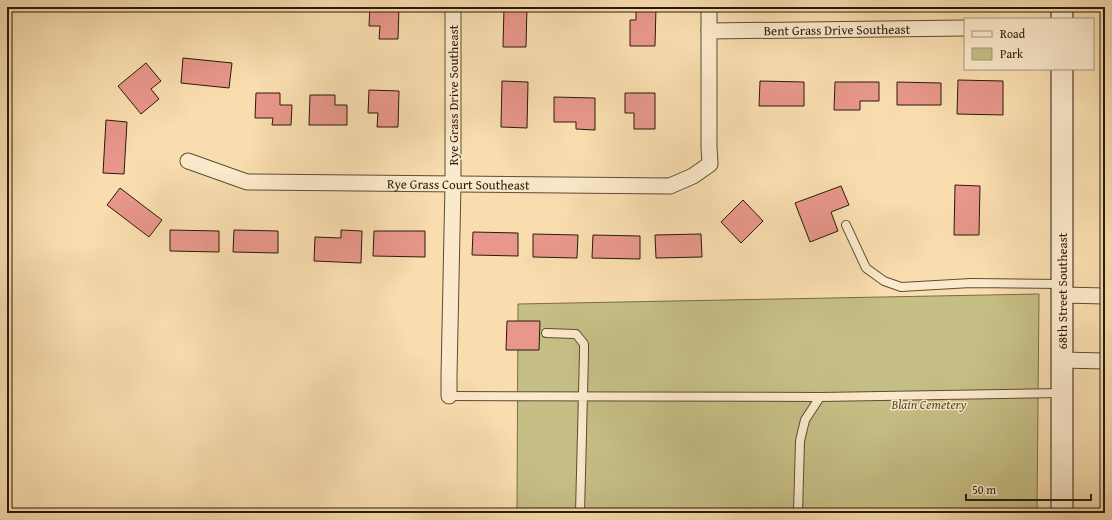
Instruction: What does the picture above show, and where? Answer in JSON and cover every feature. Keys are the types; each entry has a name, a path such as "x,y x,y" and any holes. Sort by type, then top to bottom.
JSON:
{"main road":[{"path":"1062,7 1062,18"},
{"name":"68th Street Southeast","path":"1062,70 1062,513"}],"street":[{"name":"Rye Grass Drive Southeast","path":"449,396 453,184 453,7"},
{"path":"709,31 710,7"},
{"name":"Bent Grass Drive Southeast","path":"709,31 964,28"},
{"name":"Rye Grass Court Southeast","path":"188,161 248,182 670,186 693,176 710,164 709,31"},
{"path":"1062,289 1105,296"},
{"path":"1061,360 1105,361"}],"lane":[{"path":"846,225 866,268 884,281 901,287 970,283 1062,289"},
{"path":"546,333 576,334 584,344 584,397 580,513"},
{"path":"449,396 820,397 1061,393"},
{"path":"798,513 800,441 805,420 820,397"}],"green space":[{"name":"Blain Cemetery","path":"1039,294 1037,513 517,513 518,304"}],"building":[{"path":"370,7 399,7 398,39 379,39 380,26 369,26"},
{"path":"504,7 527,7 526,47 503,47"},
{"path":"636,7 656,7 655,46 630,46 630,20 636,20"},
{"path":"183,58 232,63 229,88 181,83"},
{"path":"146,63 161,81 151,89 159,99 141,114 118,86"},
{"path":"958,80 1003,81 1003,115 957,114"},
{"path":"502,81 528,82 527,128 501,127"},
{"path":"760,81 804,82 804,106 759,106"},
{"path":"835,82 879,82 879,101 860,101 860,110 834,110"},
{"path":"897,82 941,83 941,105 897,105"},
{"path":"369,90 399,91 398,127 377,127 378,113 368,113"},
{"path":"256,93 280,93 280,105 292,105 291,125 272,125 273,118 255,118"},
{"path":"625,93 655,93 655,129 634,129 634,113 625,113"},
{"path":"310,95 335,95 335,105 347,105 347,125 309,125"},
{"path":"554,97 595,98 595,130 576,129 576,122 554,122"},
{"path":"106,120 127,122 124,174 103,173"},
{"path":"955,185 980,186 979,235 954,235"},
{"path":"841,186 849,205 831,212 838,231 810,242 795,203"},
{"path":"120,188 162,220 149,237 107,205"},
{"path":"743,200 763,221 741,243 721,222"},
{"path":"170,230 219,231 219,252 170,251"},
{"path":"234,230 278,231 278,253 233,252"},
{"path":"341,230 362,231 361,263 314,261 315,237 341,238"},
{"path":"374,231 425,231 425,257 373,256"},
{"path":"473,232 518,233 518,256 472,255"},
{"path":"533,234 578,235 577,258 533,257"},
{"path":"701,234 702,257 656,258 655,235"},
{"path":"593,235 640,236 640,259 592,258"},
{"path":"507,321 540,321 539,350 506,350"}]}
